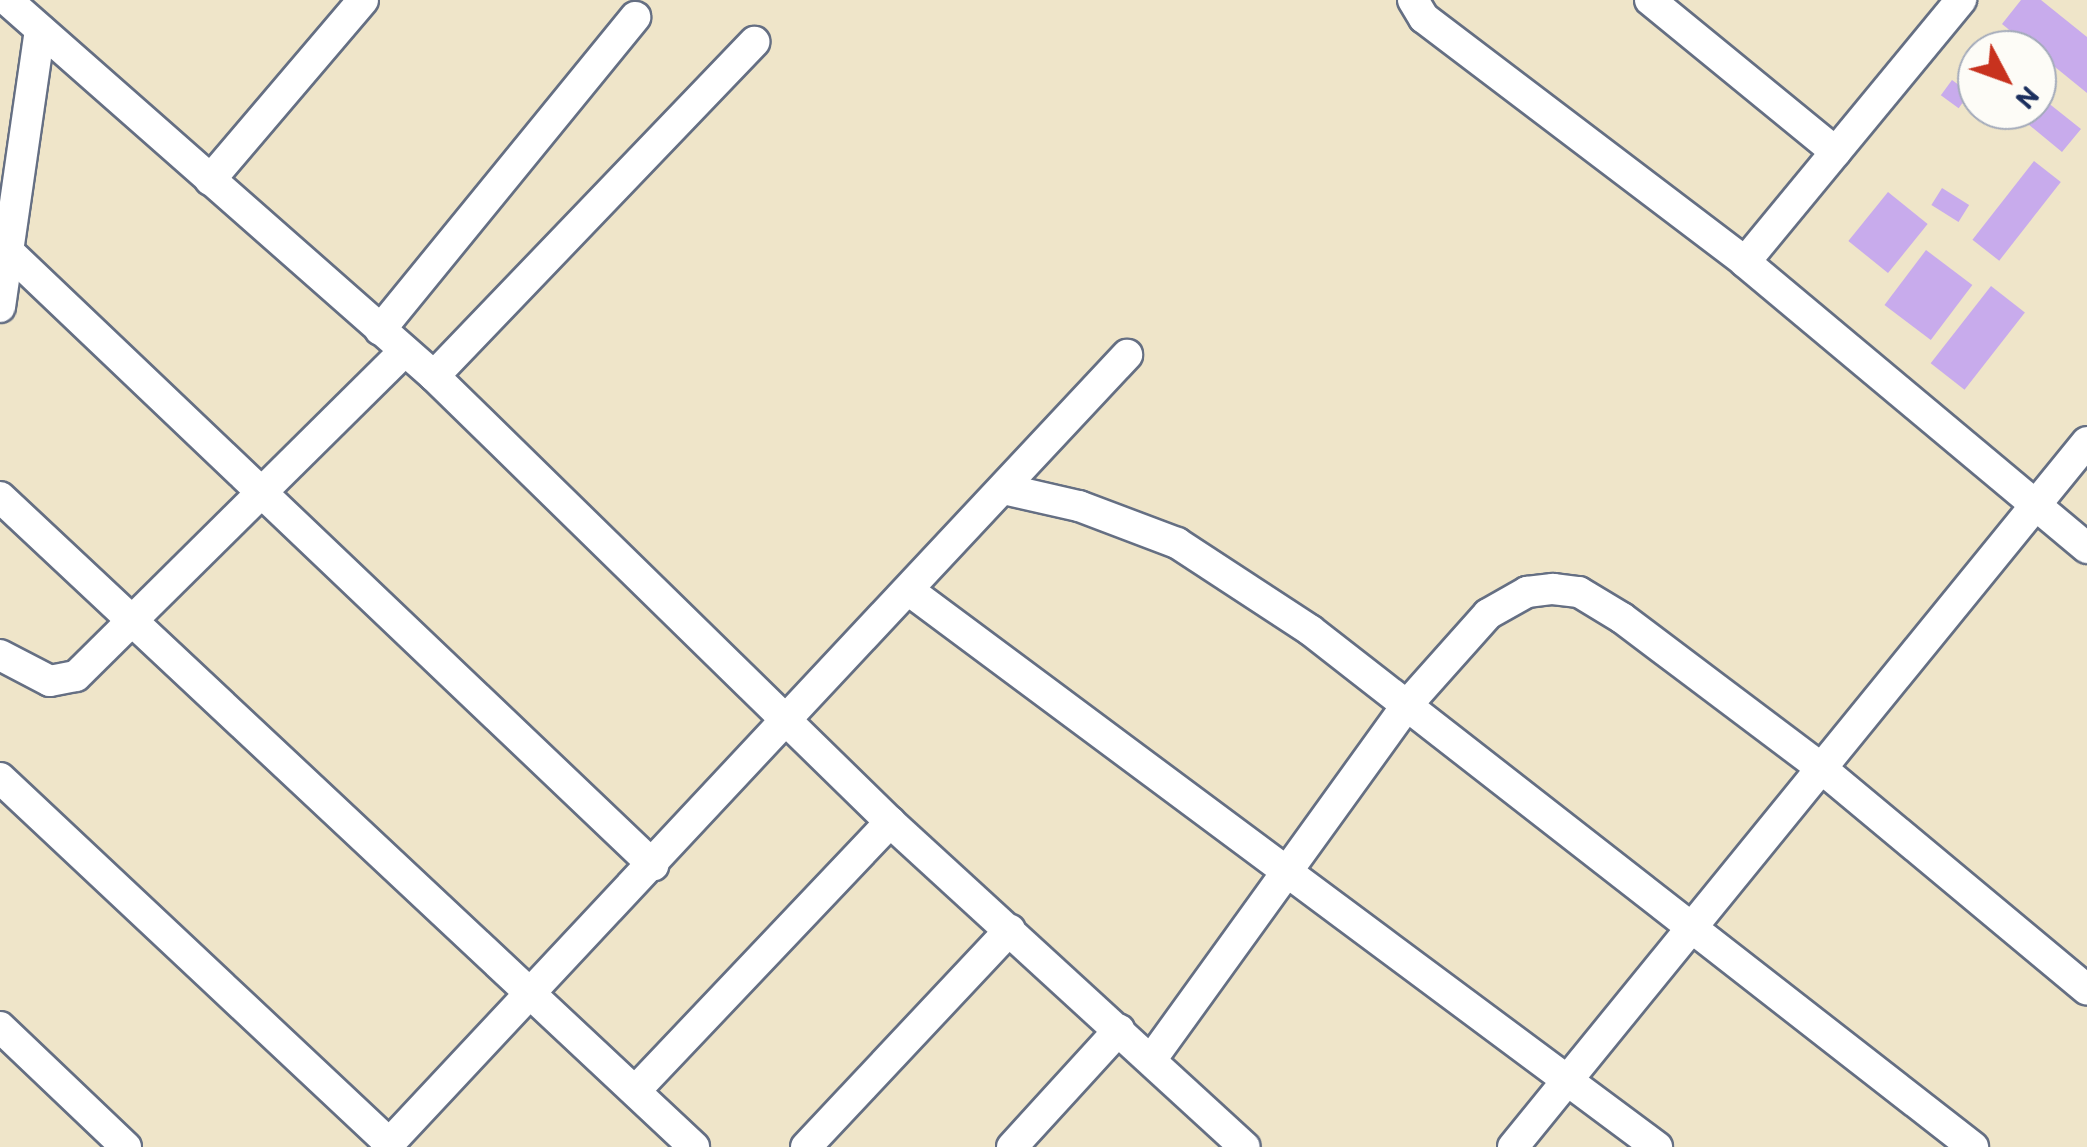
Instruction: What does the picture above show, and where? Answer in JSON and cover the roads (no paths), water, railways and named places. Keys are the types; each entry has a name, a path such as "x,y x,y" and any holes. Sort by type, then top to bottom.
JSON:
{"street":[{"path":"8,0 434,376 890,822 1246,1147"},
{"path":"1412,0 1424,18 1745,262 2087,548"},
{"path":"1650,0 1836,152"},
{"path":"1745,262 1961,0"},
{"path":"210,180 343,7"},
{"path":"380,330 635,17"},
{"path":"0,307 40,30"},
{"path":"434,376 754,42"},
{"path":"8,251 653,865"},
{"path":"0,655 50,681 76,676 404,351"},
{"path":"0,778 388,1145 912,592 1128,356"},
{"path":"1513,1147 2087,442"},
{"path":"1004,490 1078,506 1177,543 1322,638 1972,1147"},
{"path":"0,497 694,1147"},
{"path":"912,592 1657,1147"},
{"path":"1150,1060 1406,706 1488,614 1528,592 1579,592 1822,768 2087,990"},
{"path":"634,1092 890,822"},
{"path":"806,1147 1010,930"},
{"path":"0,1027 126,1147"},
{"path":"1012,1147 1119,1030"}]}
